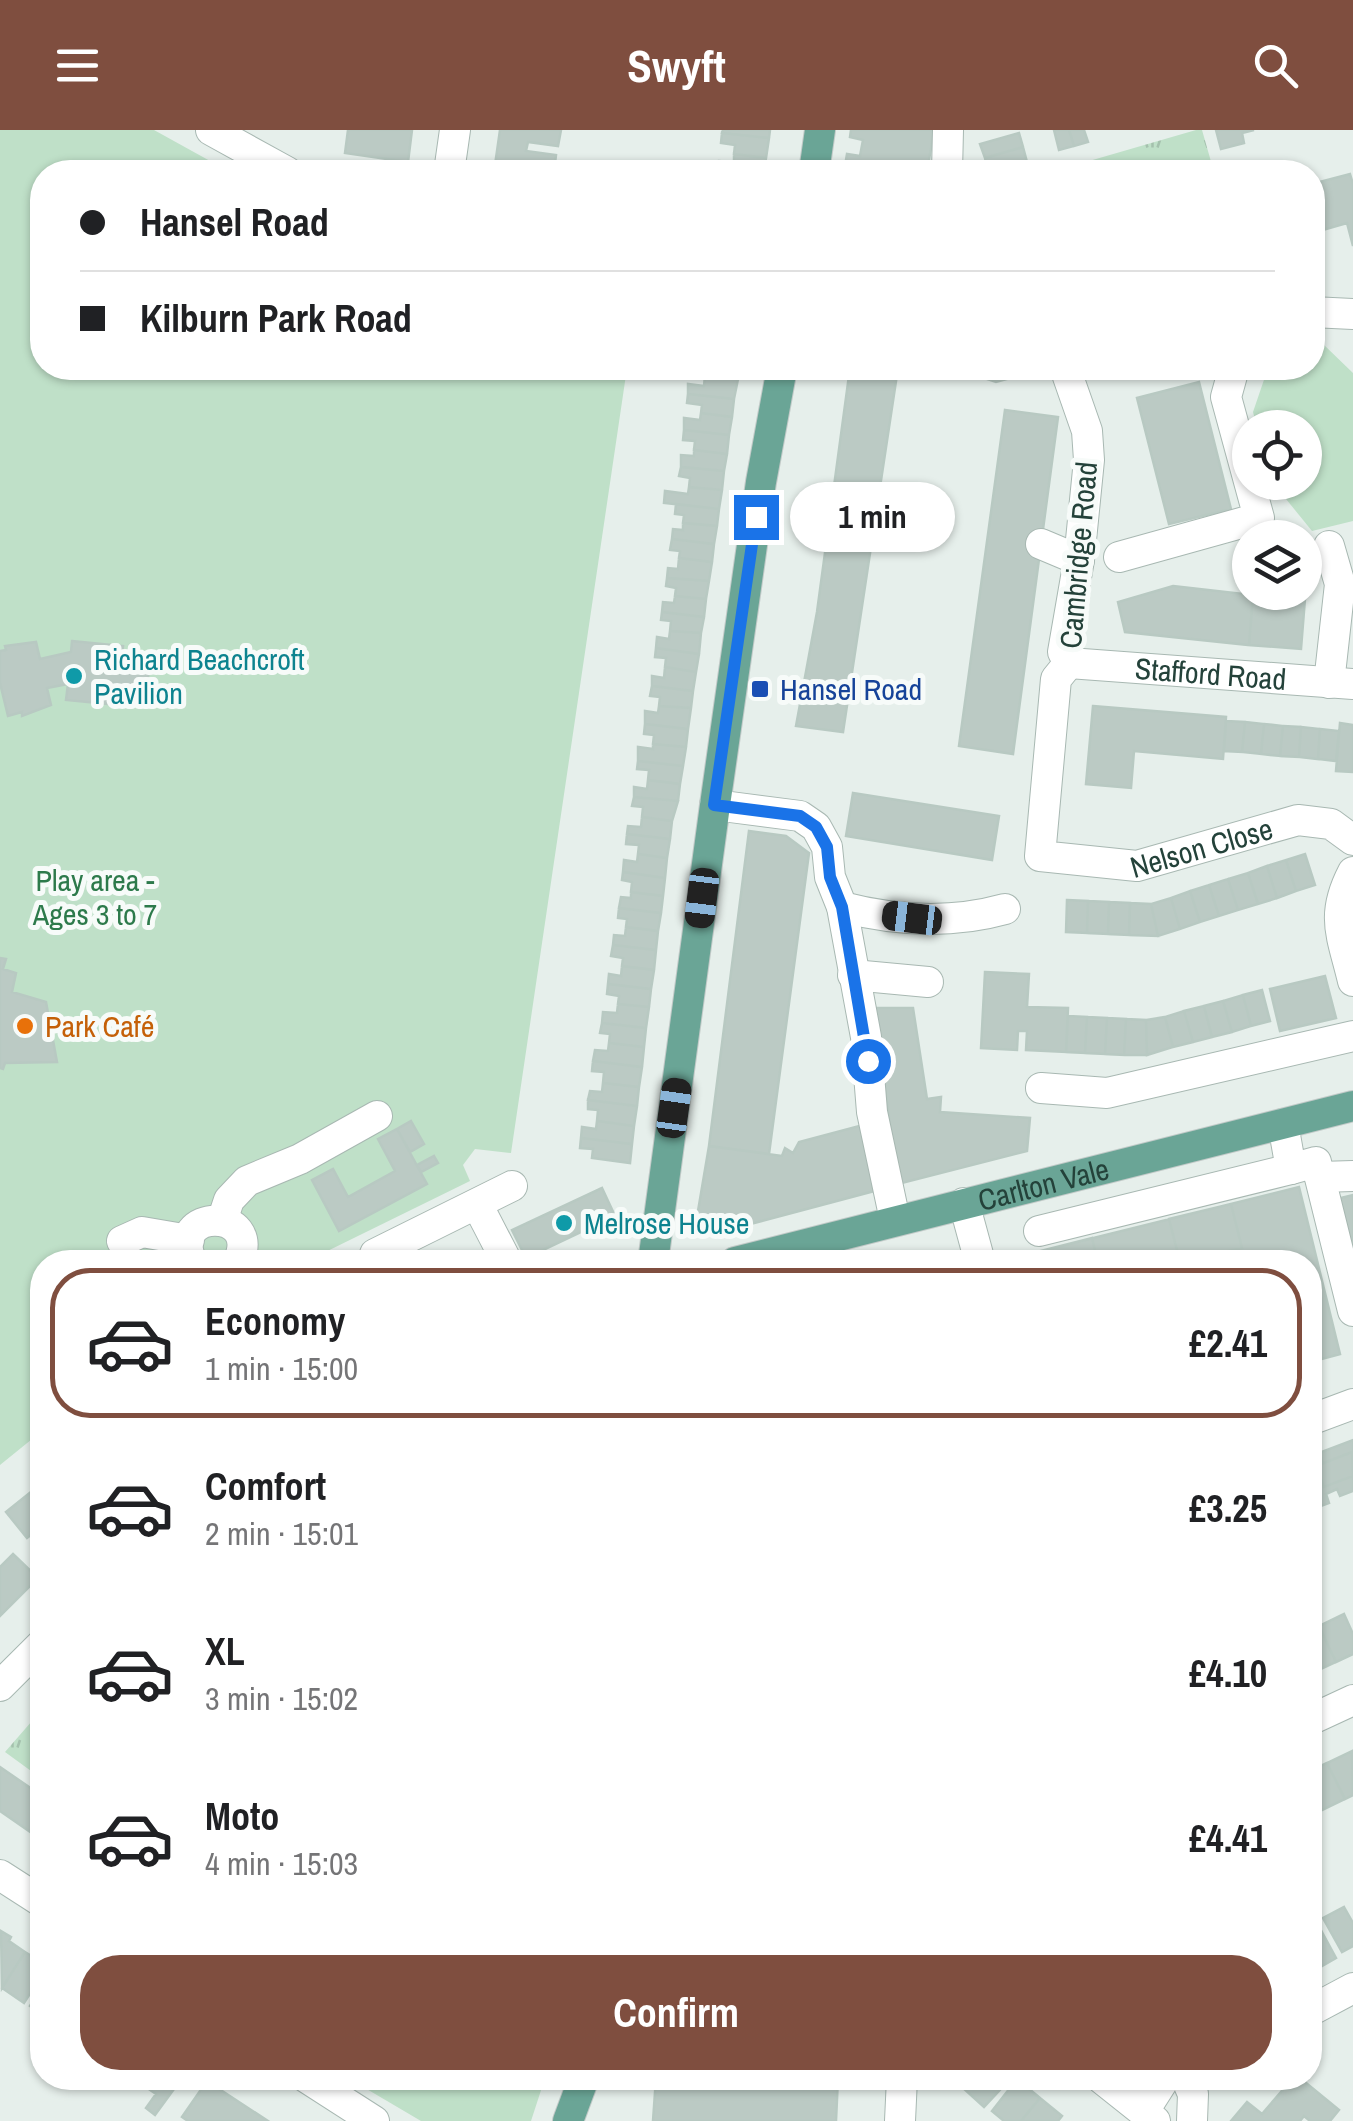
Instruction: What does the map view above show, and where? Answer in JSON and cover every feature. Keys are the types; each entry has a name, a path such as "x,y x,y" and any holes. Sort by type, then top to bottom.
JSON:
{"main road":[{"path":"816,160 820,130"},
{"path":"655,1250 714,805 780,380"},
{"name":"Carlton Vale","path":"780,1250 1353,1106"},
{"path":"568,2121 580,2090"}],"street":[{"path":"212,130 266,160"},
{"path":"451,160 455,130"},
{"path":"948,160 949,130"},
{"path":"1325,313 1353,314"},
{"name":"Cambridge Road","path":"1042,859 1038,851 1056,678 1069,664 1063,652 1079,560 1089,460 1087,431 1069,380"},
{"path":"1119,557 1259,518 1226,396 1231,380"},
{"path":"1041,544 1079,560"},
{"path":"1329,546 1340,584 1341,683"},
{"name":"Stafford Road","path":"1069,664 1341,683"},
{"path":"714,805 800,816 816,827 827,847 830,877 844,922 866,1038 872,1112 895,1220"},
{"name":"Nelson Close","path":"1042,859 1137,866 1298,820 1331,824 1353,840"},
{"path":"1353,872 1339,901 1339,926 1353,981"},
{"path":"844,922 939,920 1005,909"},
{"path":"854,975 928,982"},
{"path":"1041,1088 1107,1093 1353,1036"},
{"path":"222,1220 229,1200 247,1181 300,1159 377,1116"},
{"path":"1283,1124 1305,1173 1353,1311"},
{"path":"1039,1231 1305,1173 1353,1176"},
{"path":"383,1250 512,1186"},
{"path":"964,1203 977,1250"},
{"path":"476,1204 500,1250"},
{"path":"190,1250 198,1225 222,1220"},
{"path":"222,1220 240,1236 242,1250"},
{"path":"122,1241 142,1232 187,1250"},
{"path":"1322,1416 1353,1404"},
{"path":"0,1686 30,1656"},
{"path":"1322,1714 1353,1700"},
{"path":"0,1875 30,1894"},
{"path":"1322,2004 1353,1988"},
{"path":"326,2090 374,2121"},
{"path":"900,2121 901,2090"},
{"path":"1116,2090 1150,2116 1160,2090"},
{"path":"1191,2090 1192,2121"}],"green space":[{"name":"Play area - Ages 3 to 7","path":"0,130 154,130 208,160 30,160 30,380 625,380 511,1153 475,1149 463,1165 470,1181 329,1250 30,1250 30,1441 0,1465"},
{"path":"1202,130 1211,160 1093,160"},
{"path":"1325,346 1353,373 1353,521 1322,529 1322,520 1303,520 1287,500 1322,500 1322,410 1254,410 1264,380 1325,380"},
{"path":"30,1723 30,1770 5,1752"},
{"path":"368,2090 541,2090 531,2121 421,2121"}],"building":[{"path":"348,130 412,130 408,160 345,153"},
{"path":"500,130 561,130 558,146 528,142 526,151 556,155 555,160 496,160"},
{"path":"770,130 769,138 722,133"},
{"path":"851,130 934,130 929,160 846,160 847,154 860,156 863,140 850,137"},
{"path":"1054,130 1069,130 1074,146 1059,150"},
{"path":"1069,130 1084,130 1088,142 1074,146"},
{"path":"1216,130 1254,130 1242,133 1244,143 1221,149"},
{"path":"722,133 769,138 766,158 734,154 735,145 721,143"},
{"path":"1019,133 1023,147 985,158 980,144"},
{"path":"1023,147 1026,160 985,160"},
{"path":"734,154 766,158 766,160 734,160"},
{"path":"1350,174 1353,246 1347,223 1325,229 1325,181"},
{"path":"705,380 738,380 734,399 688,394 688,384 704,386"},
{"path":"848,380 896,380 843,732 796,726 817,612"},
{"path":"1199,382 1231,509 1169,524 1137,398"},
{"path":"688,394 734,399 732,417 701,413 702,405 687,403"},
{"path":"1005,410 1058,417 1013,754 959,746"},
{"path":"701,413 732,417 729,435 684,430 684,418 700,420"},
{"path":"684,430 729,435 727,454 694,450 695,441 683,440"},
{"path":"694,450 727,454 724,471 681,467 681,455 694,456"},
{"path":"681,467 724,471 722,490 689,487 690,478 679,476"},
{"path":"689,487 722,490 719,509 664,503 665,491 688,494"},
{"path":"676,504 719,509 717,526 683,523 684,515 675,514"},
{"path":"683,523 717,526 714,544 672,539 673,529 683,530"},
{"path":"672,539 714,544 712,562 679,558 680,551 670,550"},
{"path":"679,558 712,562 709,581 667,578 668,568 678,569"},
{"path":"667,578 709,581 706,599 675,596 676,588 666,586"},
{"path":"1173,586 1232,593 1232,610 1252,610 1249,645 1125,632 1118,602"},
{"path":"675,596 706,599 704,617 662,612 663,602 674,603"},
{"path":"1252,610 1304,610 1301,649 1249,645"},
{"path":"662,612 704,617 701,633 670,631 671,621 661,620"},
{"path":"670,631 701,633 699,654 656,648 657,637 669,639"},
{"name":"Richard Beachcroft Pavilion","path":"72,641 123,646 121,666 149,668 147,687 119,684 117,705 66,700 68,684 47,688 51,705 22,716 22,712 8,716 0,683 0,651 6,650 5,646 36,642 40,659 71,652"},
{"path":"656,648 699,654 696,672 665,667 666,658 655,657"},
{"path":"665,667 696,672 693,691 652,686 652,676 664,678"},
{"path":"652,686 693,691 691,708 659,706 660,697 650,696"},
{"path":"659,706 691,708 688,729 645,724 645,711 658,713"},
{"path":"1093,706 1226,717 1223,759 1134,751 1131,788 1086,784"},
{"path":"1226,721 1245,722 1242,752 1224,751"},
{"path":"1245,722 1264,724 1261,754 1242,752"},
{"path":"1340,723 1353,725 1353,772 1336,771"},
{"path":"645,724 688,729 686,747 653,744 654,735 644,734"},
{"path":"1264,724 1283,726 1280,756 1261,754"},
{"path":"1283,726 1301,727 1299,757 1280,756"},
{"path":"1301,727 1320,729 1318,759 1299,757"},
{"path":"1320,729 1339,731 1336,761 1318,759"},
{"path":"653,744 686,747 683,766 638,761 638,747 653,749"},
{"path":"638,761 683,766 680,784 648,780 649,770 637,769"},
{"path":"648,780 680,784 678,801 634,797 634,787 647,789"},
{"path":"853,793 999,816 992,860 846,836"},
{"path":"634,797 678,801 672,821 642,817 643,807 632,806"},
{"path":"642,817 672,821 670,839 627,834 628,826 641,827"},
{"path":"749,831 786,836 809,853 769,1154 709,1146"},
{"path":"627,834 670,839 667,858 638,854 639,845 626,844"},
{"path":"638,854 667,858 665,878 623,872 624,860 637,862"},
{"path":"1305,854 1315,885 1296,891 1286,860"},
{"path":"1286,860 1296,891 1277,898 1267,866"},
{"path":"1267,866 1277,898 1258,904 1248,873"},
{"path":"623,872 665,878 663,896 631,892 632,882 622,880"},
{"path":"1248,873 1258,904 1238,910 1228,879"},
{"path":"1228,879 1238,910 1219,916 1209,885"},
{"path":"1209,885 1219,916 1200,922 1190,891"},
{"path":"1190,891 1200,922 1180,929 1171,898"},
{"path":"631,892 663,896 661,913 619,908 621,897 631,898"},
{"path":"1171,898 1180,929 1158,936 1151,904"},
{"path":"1067,900 1088,901 1087,933 1066,932"},
{"path":"1088,901 1109,902 1108,934 1087,933"},
{"path":"1109,902 1130,903 1129,935 1108,934"},
{"path":"1130,903 1151,904 1158,936 1129,935"},
{"path":"619,908 661,913 658,931 626,927 627,919 618,918"},
{"path":"626,927 658,931 656,950 613,945 614,935 625,936"},
{"path":"613,945 656,950 654,970 622,966 623,958 611,956"},
{"name":"Park Café","path":"0,958 6,959 3,969 16,973 12,992 46,1002 57,1062 5,1063 0,1068"},
{"path":"622,966 654,970 651,989 608,984 609,974 621,976"},
{"path":"985,972 1029,974 1027,1007 1068,1008 1066,1052 1026,1050 1027,1031 1018,1031 1017,1050 981,1048"},
{"path":"1325,976 1336,1018 1280,1031 1270,989"},
{"path":"608,984 651,989 649,1007 618,1004 619,996 607,994"},
{"path":"1262,990 1270,1021 1251,1026 1243,995"},
{"path":"1243,995 1251,1026 1232,1032 1223,1001"},
{"path":"1223,1001 1232,1032 1212,1037 1204,1006"},
{"path":"618,1004 649,1007 646,1028 602,1023 603,1012 617,1013"},
{"path":"1204,1006 1212,1037 1193,1042 1184,1011"},
{"path":"874,1008 913,1008 927,1099 941,1097 940,1112 1030,1118 1027,1151 898,1184"},
{"path":"1184,1011 1193,1042 1173,1047 1165,1017"},
{"path":"1068,1016 1087,1017 1085,1053 1066,1052"},
{"path":"1087,1017 1107,1018 1105,1054 1085,1053"},
{"path":"1165,1017 1173,1047 1147,1055 1146,1020"},
{"path":"1107,1018 1126,1019 1124,1055 1105,1054"},
{"path":"1126,1019 1146,1020 1147,1055 1124,1055"},
{"path":"602,1023 646,1028 644,1047 609,1043 610,1034 600,1033"},
{"path":"609,1043 644,1047 642,1067 593,1061 595,1050 608,1051"},
{"path":"593,1061 642,1067 639,1087 603,1083 604,1072 592,1071"},
{"path":"603,1083 639,1087 637,1106 588,1100 590,1091 602,1092"},
{"path":"588,1100 637,1106 634,1126 597,1121 598,1110 588,1109"},
{"path":"411,1121 424,1144 410,1152 397,1129"},
{"path":"597,1121 634,1126 632,1144 581,1138 582,1127 596,1129"},
{"path":"863,1125 878,1190 724,1231 725,1221 697,1217 709,1146 782,1156 785,1148 793,1153 799,1142"},
{"path":"397,1129 427,1184 339,1231 312,1180 333,1169 348,1197 395,1171 378,1139"},
{"path":"581,1138 632,1144 630,1163 592,1158 593,1149 580,1148"},
{"path":"434,1156 438,1163 421,1172 417,1165"},
{"path":"1299,1187 1314,1250 1045,1250"},
{"name":"Melrose House","path":"602,1188 615,1216 543,1250 522,1250 512,1230"},
{"path":"1353,1195 1353,1265 1337,1199"},
{"path":"1231,1204 1242,1248 1177,1250 1169,1219"},
{"path":"1092,1238 1095,1250 1045,1250"},
{"path":"1322,1281 1340,1354 1322,1359"},
{"path":"1353,1440 1353,1491 1340,1496 1337,1489 1326,1494 1329,1503 1322,1506 1323,1463 1322,1452"},
{"path":"1352,1452 1353,1476 1324,1487 1322,1464"},
{"path":"30,1493 30,1536 27,1538 6,1512"},
{"path":"13,1554 30,1570 30,1586 0,1616 0,1567"},
{"path":"1344,1614 1353,1634 1353,1654 1336,1662 1322,1625"},
{"path":"1322,1632 1336,1662 1322,1668"},
{"path":"1352,1751 1353,1795 1345,1799 1327,1763"},
{"path":"1327,1763 1345,1799 1322,1810 1322,1765"},
{"path":"0,1767 30,1788 30,1832 0,1811"},
{"path":"1344,1907 1353,1923 1353,1946 1342,1952 1323,1918"},
{"path":"1,1931 25,1952 2,1988"},
{"path":"1322,1932 1336,1958 1322,1966"},
{"path":"25,1952 30,1955 30,1994 24,2003 2,1988"},
{"path":"150,2090 173,2090 155,2115 146,2108 156,2094"},
{"path":"201,2090 221,2090 268,2121 188,2121 182,2117"},
{"path":"655,2090 837,2090 836,2121 653,2121"},
{"path":"965,2090 1000,2090 984,2107"},
{"path":"1008,2090 1030,2090 1040,2098 1021,2121 1004,2121 992,2111"},
{"path":"1283,2090 1315,2090 1339,2110 1330,2121 1310,2121 1304,2116 1300,2121 1231,2121 1247,2102 1262,2114"},
{"path":"1040,2098 1062,2116 1058,2121 1021,2121"}],"place":[{"name":"Richard Beachcroft Pavilion","path":"74,676"},
{"name":"Hansel Road","path":"760,689"},
{"name":"Park Café","path":"25,1026"},
{"name":"Melrose House","path":"564,1223"}],"route":[{"path":"756,517 714,805 800,816 816,827 827,847 830,877 842,907 868,1061"}]}
